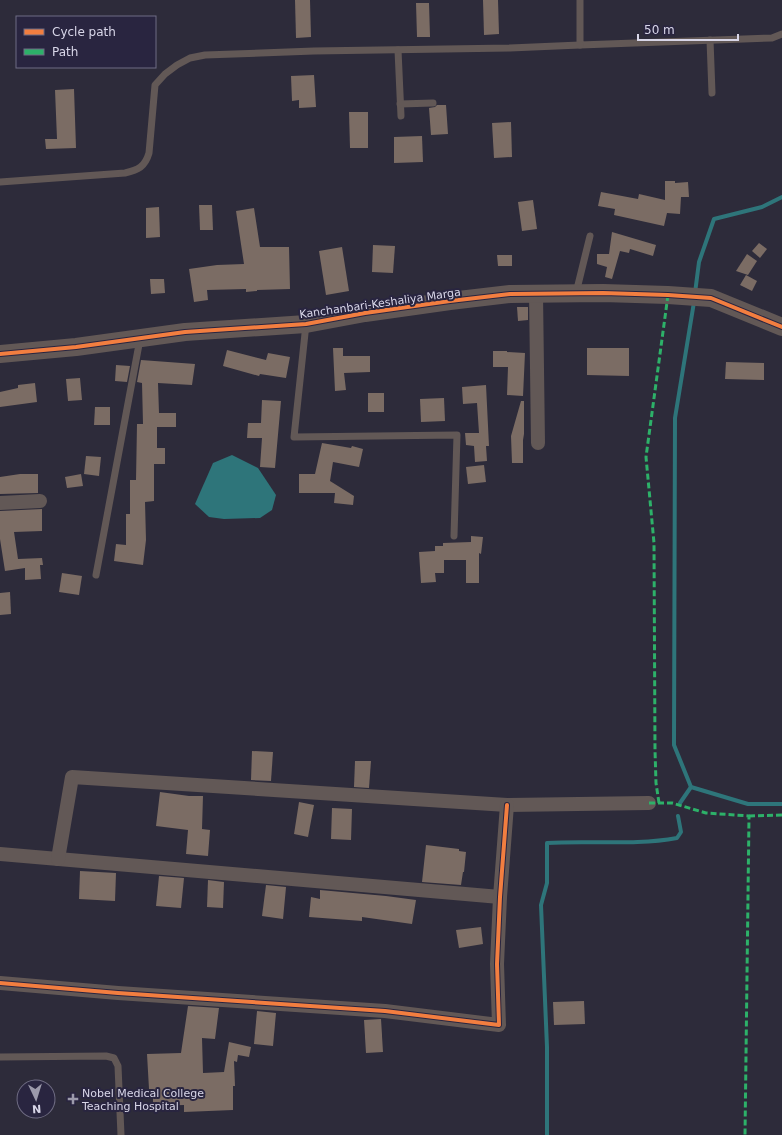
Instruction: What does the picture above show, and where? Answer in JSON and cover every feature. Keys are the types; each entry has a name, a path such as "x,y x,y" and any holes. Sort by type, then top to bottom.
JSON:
{"street":[{"name":"Kanchanbari-Keshaliya Marga","path":"0,354 76,347 185,332 306,324 365,313 510,294 603,293 711,298 782,328"},
{"path":"536,294 538,443"},
{"path":"0,503 40,501"},
{"path":"58,859 72,777 507,805 650,803"},
{"path":"0,983 118,993 385,1011 499,1025 497,964 500,897 507,805"},
{"path":"0,854 500,897"}],"lane":[{"path":"580,0 580,46"},
{"path":"0,182 125,173 142,166 149,153 155,85 164,74 177,65 190,58 205,55 314,51 580,46 772,38 782,34"},
{"path":"710,40 712,93"},
{"path":"398,50 401,116"},
{"path":"400,104 432,102"},
{"path":"576,293 590,236"},
{"path":"306,324 294,437 457,435 454,536"},
{"path":"96,575 140,339"},
{"path":"0,1057 106,1056 114,1058 118,1066 121,1135"}],"shaded area":[{"path":"232,455 258,468 276,495 272,510 260,518 224,519 209,517 195,504 213,463"}],"building":[{"path":"295,0 310,0 311,37 296,38"},
{"path":"483,0 498,0 499,34 484,35"},
{"path":"416,3 429,3 430,37 417,37"},
{"path":"314,75 316,107 299,108 299,100 292,101 291,76"},
{"path":"74,89 76,148 46,149 45,139 57,139 55,90"},
{"path":"437,105 446,105 448,134 431,135 429,108"},
{"path":"349,112 368,112 368,148 350,148"},
{"path":"511,122 512,157 494,158 492,123"},
{"path":"422,136 423,162 394,163 394,137"},
{"path":"665,181 675,181 675,183 688,182 689,197 681,197 680,214 667,213 664,226 614,215 615,209 598,206 601,192 638,199 639,194 665,200"},
{"path":"533,200 537,229 522,231 518,202"},
{"path":"199,205 212,205 213,230 200,230"},
{"path":"159,207 160,237 146,238 146,208"},
{"path":"254,208 260,247 289,247 290,289 257,290 246,292 246,289 207,290 208,300 194,302 189,269 217,265 244,264 236,211"},
{"path":"612,232 656,245 653,256 630,249 629,253 620,251 612,279 605,277 607,267 597,264 597,254 609,254"},
{"path":"759,243 767,249 760,258 752,251"},
{"path":"373,245 395,246 393,273 372,272"},
{"path":"342,247 349,291 326,295 319,251"},
{"path":"747,254 757,261 748,275 736,271"},
{"path":"497,255 512,255 512,266 498,266"},
{"path":"746,275 757,281 752,291 740,285"},
{"path":"150,279 164,279 165,293 151,294"},
{"path":"517,307 528,307 528,320 518,321"},
{"path":"333,348 343,348 343,356 370,356 370,372 344,373 346,390 335,391"},
{"path":"587,348 629,348 629,376 587,375"},
{"path":"227,350 266,360 268,353 290,357 286,378 260,374 259,376 223,366"},
{"path":"493,351 525,353 523,396 507,395 508,367 493,367"},
{"path":"141,360 195,364 192,385 158,383 159,413 176,413 176,427 157,427 157,448 165,448 165,464 154,464 154,501 145,502 146,540 143,565 114,561 116,544 126,545 126,514 130,514 130,480 136,480 137,424 143,424 142,383 137,382"},
{"path":"726,362 764,363 764,380 725,379"},
{"path":"116,365 130,366 127,382 115,381"},
{"path":"80,378 82,400 68,401 66,379"},
{"path":"35,383 37,402 0,407 0,392 18,388 18,385"},
{"path":"486,385 489,446 486,446 487,461 475,462 474,446 466,445 465,433 479,433 477,403 463,404 462,387"},
{"path":"368,393 384,393 384,412 368,412"},
{"path":"444,398 445,421 421,422 420,399"},
{"path":"262,400 281,401 275,468 260,467 262,438 247,438 248,423 261,423"},
{"path":"521,401 524,401 523,463 512,463 511,436"},
{"path":"95,407 110,407 110,425 94,425"},
{"path":"322,443 351,448 352,446 363,449 359,467 333,462 330,481 354,496 353,505 334,503 335,493 299,493 299,474 315,474"},
{"path":"86,456 101,457 99,476 84,474"},
{"path":"484,465 486,482 468,484 466,467"},
{"path":"20,474 38,474 38,493 0,494 0,477"},
{"path":"81,474 83,486 67,488 65,477"},
{"path":"42,509 42,531 14,532 18,559 42,558 43,565 40,565 41,579 25,580 25,568 5,571 0,539 0,511"},
{"path":"471,536 483,537 481,554 479,553 479,583 466,583 466,560 444,560 444,573 435,573 436,582 421,583 419,552 435,551 435,546 443,546 443,543 471,542"},
{"path":"62,573 82,576 79,595 59,592"},
{"path":"10,592 11,614 0,615 0,593"},
{"path":"252,751 273,752 271,781 251,780"},
{"path":"355,761 371,761 369,788 354,787"},
{"path":"160,792 189,796 203,796 202,829 210,830 208,856 186,854 188,830 156,826"},
{"path":"299,802 314,805 308,837 294,834"},
{"path":"332,808 352,809 351,840 331,839"},
{"path":"426,845 459,849 459,851 466,852 461,885 422,882"},
{"path":"80,871 116,873 115,901 79,899"},
{"path":"159,876 184,878 181,908 156,906"},
{"path":"208,880 224,882 223,908 207,907"},
{"path":"266,885 286,887 283,919 262,916"},
{"path":"320,890 416,900 412,924 362,917 362,921 309,917 311,897 320,899"},
{"path":"481,927 483,944 459,948 456,930"},
{"path":"584,1001 585,1024 554,1025 553,1002"},
{"path":"188,1006 219,1008 215,1039 202,1038 203,1073 224,1072 229,1042 251,1047 249,1057 238,1055 237,1062 234,1061 235,1086 233,1086 233,1110 184,1112 184,1105 153,1106 153,1089 149,1089 147,1054 181,1053"},
{"path":"257,1011 276,1013 273,1046 254,1044"},
{"path":"381,1019 383,1052 366,1053 364,1020"}],"waterway":[{"path":"695,293 699,262 714,219 762,207 782,197"},
{"path":"694,302 675,418 674,745 691,787 748,804 782,804"},
{"path":"680,803 691,787"},
{"path":"547,1135 547,1047 541,905 547,883 547,843 645,842 677,838 681,832 678,816"}],"marked path":[{"path":"659,803 656,783 655,750 654,543 646,457 668,295"},
{"path":"649,803 672,803 706,813 749,816 745,1135"},
{"path":"749,816 782,815"}],"cycle path":[{"path":"0,354 76,347 185,332 306,324 365,313 510,294 603,293 711,298 782,327"},
{"path":"0,983 118,993 385,1011 499,1025 497,964 500,897 507,805"}],"place":[{"name":"Nobel Medical College Teaching Hospital","path":"73,1099"}]}
